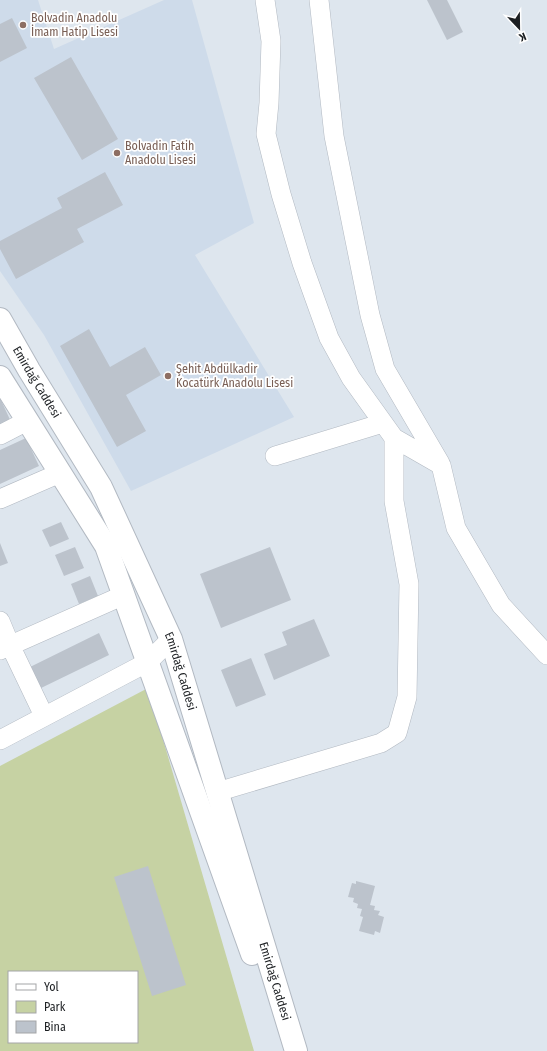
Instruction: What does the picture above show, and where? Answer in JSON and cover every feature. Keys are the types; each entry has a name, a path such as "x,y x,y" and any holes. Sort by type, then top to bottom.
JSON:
{"main road":[{"name":"Emirdağ Caddesi","path":"0,320 101,487 171,639 296,1051"},
{"name":"Emirdağ Caddesi","path":"0,377 106,546 286,1051"}],"street":[{"path":"265,0 271,42 269,103 266,134 302,263 329,338 351,378 394,438 441,465"},
{"path":"319,0 334,136 370,315 385,369 441,465 456,528 501,605 547,655"},
{"path":"0,434 27,421"},
{"path":"275,456 383,423"},
{"path":"217,792 381,743 397,733 407,697 409,584 394,501 394,438"},
{"path":"0,499 60,473"},
{"path":"5,648 124,595"},
{"path":"0,621 5,648 44,716"},
{"path":"0,740 148,662 171,639"}],"shaded area":[{"name":"Bolvadin Fatih Anadolu Lisesi","path":"0,0 38,0 54,49 164,0 192,0 254,223 195,255 294,417 131,491 44,335 0,271"}],"green space":[{"path":"148,688 254,1051 0,1051 0,766"}],"building":[{"path":"427,0 447,0 463,32 447,40"},
{"path":"12,18 27,48 0,62 0,24"},
{"path":"71,57 118,139 82,160 34,78"},
{"path":"105,172 123,205 77,229 84,242 16,279 0,249 0,241 62,208 57,198"},
{"path":"89,329 110,367 145,347 161,375 126,395 146,431 117,447 60,346"},
{"path":"0,398 12,424 0,430"},
{"path":"26,438 39,466 0,484 0,450"},
{"path":"61,522 69,539 50,547 42,530"},
{"path":"0,543 8,563 0,566"},
{"path":"75,547 84,568 64,576 55,555"},
{"path":"270,547 291,600 221,628 200,574"},
{"path":"90,576 98,596 79,604 71,584"},
{"path":"314,619 330,656 274,680 264,654 287,645 282,632"},
{"path":"99,633 109,655 39,689 28,668"},
{"path":"251,658 266,695 236,707 221,670"},
{"path":"148,866 186,985 152,996 114,877"},
{"path":"356,881 375,886 370,905 375,906 374,910 380,911 378,915 384,917 380,933 375,931 374,935 359,931 363,917 360,916 362,909 357,908 358,904 353,902 354,898 348,897 352,883 356,884"}],"place":[{"name":"Bolvadin Anadolu İmam Hatip Lisesi","path":"23,25"},
{"name":"Bolvadin Fatih Anadolu Lisesi","path":"117,153"},
{"name":"Şehit Abdülkadir Kocatürk Anadolu Lisesi","path":"168,376"}]}
